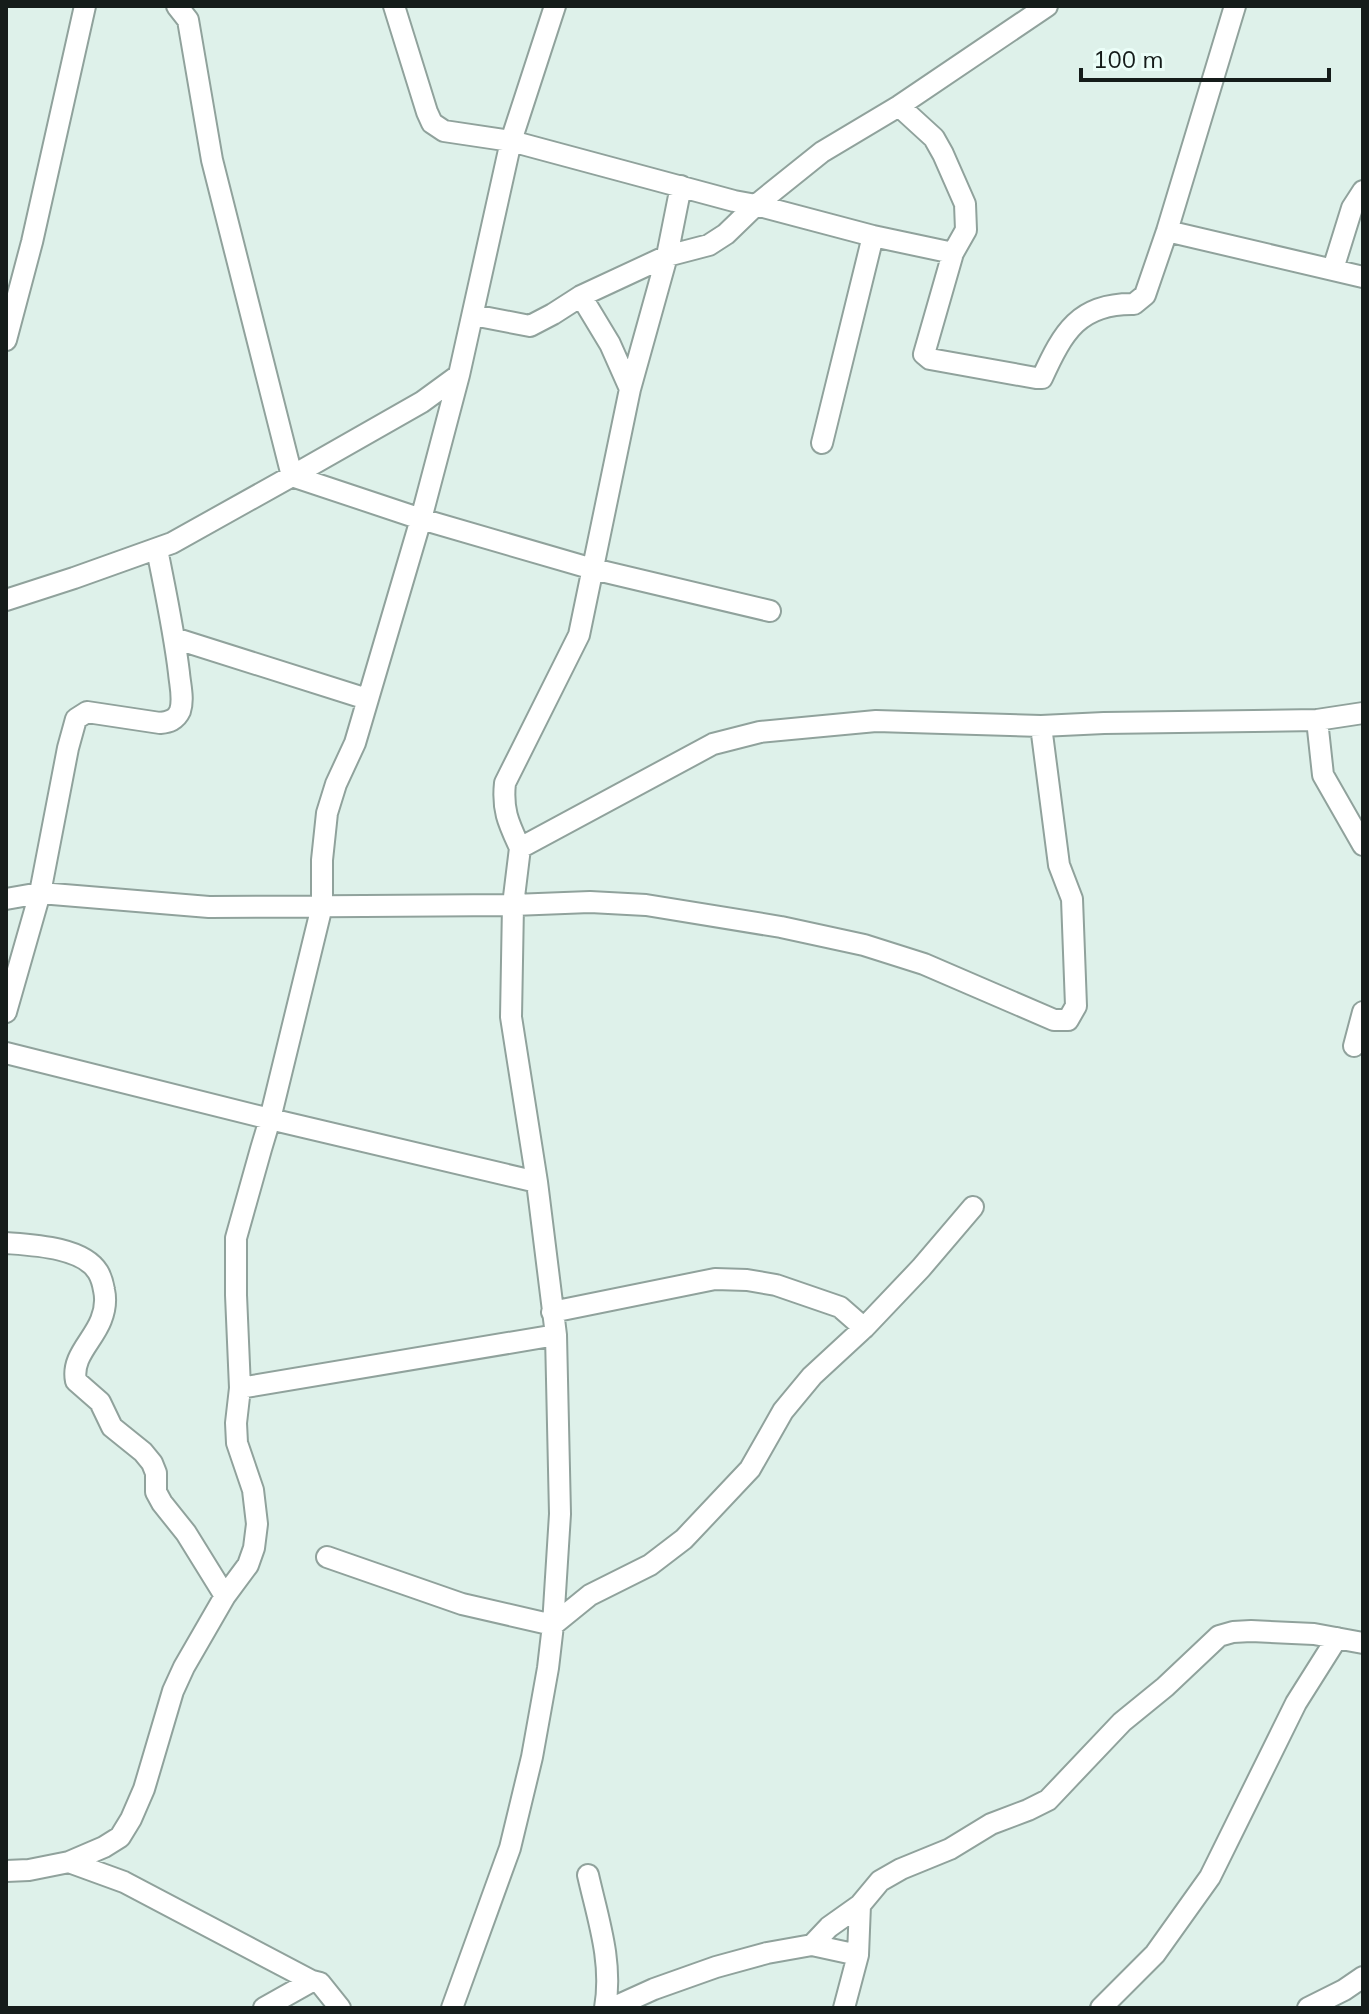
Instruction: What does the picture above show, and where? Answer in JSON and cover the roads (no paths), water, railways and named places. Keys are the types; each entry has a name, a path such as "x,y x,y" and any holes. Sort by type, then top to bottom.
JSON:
{"street":[{"path":"6,340 32,242 85,6"},
{"path":"177,6 188,20 212,160 292,476"},
{"path":"394,6 427,112 432,123 444,131 511,141 873,236 953,253"},
{"path":"6,1871 69,1862 120,1837 144,1789 173,1691 184,1667 225,1596 248,1565 254,1548 257,1524 253,1490 237,1443 240,1388 236,1238 270,1119 322,906 322,860 327,813 336,784 355,743 421,519 459,375 511,141 555,6"},
{"path":"473,315 530,326 581,296 667,256 709,245 822,152 899,106 1047,6"},
{"path":"899,106 934,138 965,204 966,230 953,253 924,354 926,357 1042,378 1065,334 1078,319 1094,309 1116,303 1134,304 1145,295 1235,6"},
{"path":"452,2008 510,1848 532,1757 553,1625 560,1514 556,1335 537,1182 511,1017 513,905 520,848 505,815 505,783 579,635 630,389 667,256 681,186"},
{"path":"1333,269 1352,208 1363,191"},
{"path":"1167,231 1363,277"},
{"path":"822,443 873,236"},
{"path":"581,296 610,344 630,389"},
{"path":"6,600 172,543 422,402 459,375"},
{"path":"292,476 421,519 593,569 770,611"},
{"path":"6,1012 40,893 76,719 87,712 170,722 176,718 182,700 157,549"},
{"path":"174,638 367,699"},
{"path":"520,848 713,744 743,735 876,721 1041,726 1317,720 1363,713"},
{"path":"1317,720 1323,775 1363,845"},
{"path":"6,899 40,893 209,907 590,902 646,905 705,913 864,945 924,964 1054,1020 1068,1020 1076,1006 1072,899 1059,865 1041,726"},
{"path":"1354,1046 1363,1012"},
{"path":"6,1053 537,1182"},
{"path":"553,1625 590,1595 650,1565 684,1539 750,1469 783,1411 812,1376 864,1328 973,1207"},
{"path":"6,1243 80,1256 98,1272 106,1298 101,1320 80,1355 74,1377 100,1402 112,1427 152,1463 156,1473 156,1492 162,1503 186,1533 225,1596"},
{"path":"552,1312 715,1279 747,1280 776,1285 840,1307 864,1328"},
{"path":"240,1388 556,1335"},
{"path":"327,1557 462,1604 553,1625"},
{"path":"812,1945 829,1927 860,1905 880,1881 950,1849 991,1824 1048,1800 1122,1722 1219,1636 1251,1631 1314,1634 1363,1643"},
{"path":"1101,2008 1155,1954 1210,1877 1296,1703 1337,1638"},
{"path":"69,1862 124,1882 320,1983 340,2008"},
{"path":"588,1875 608,1970 609,1990 605,2008"},
{"path":"844,2008 858,1955 860,1905"},
{"path":"612,2008 716,1967 767,1953 812,1945 858,1955"},
{"path":"1308,2008 1363,1977"},
{"path":"264,2008 312,1981"}]}
